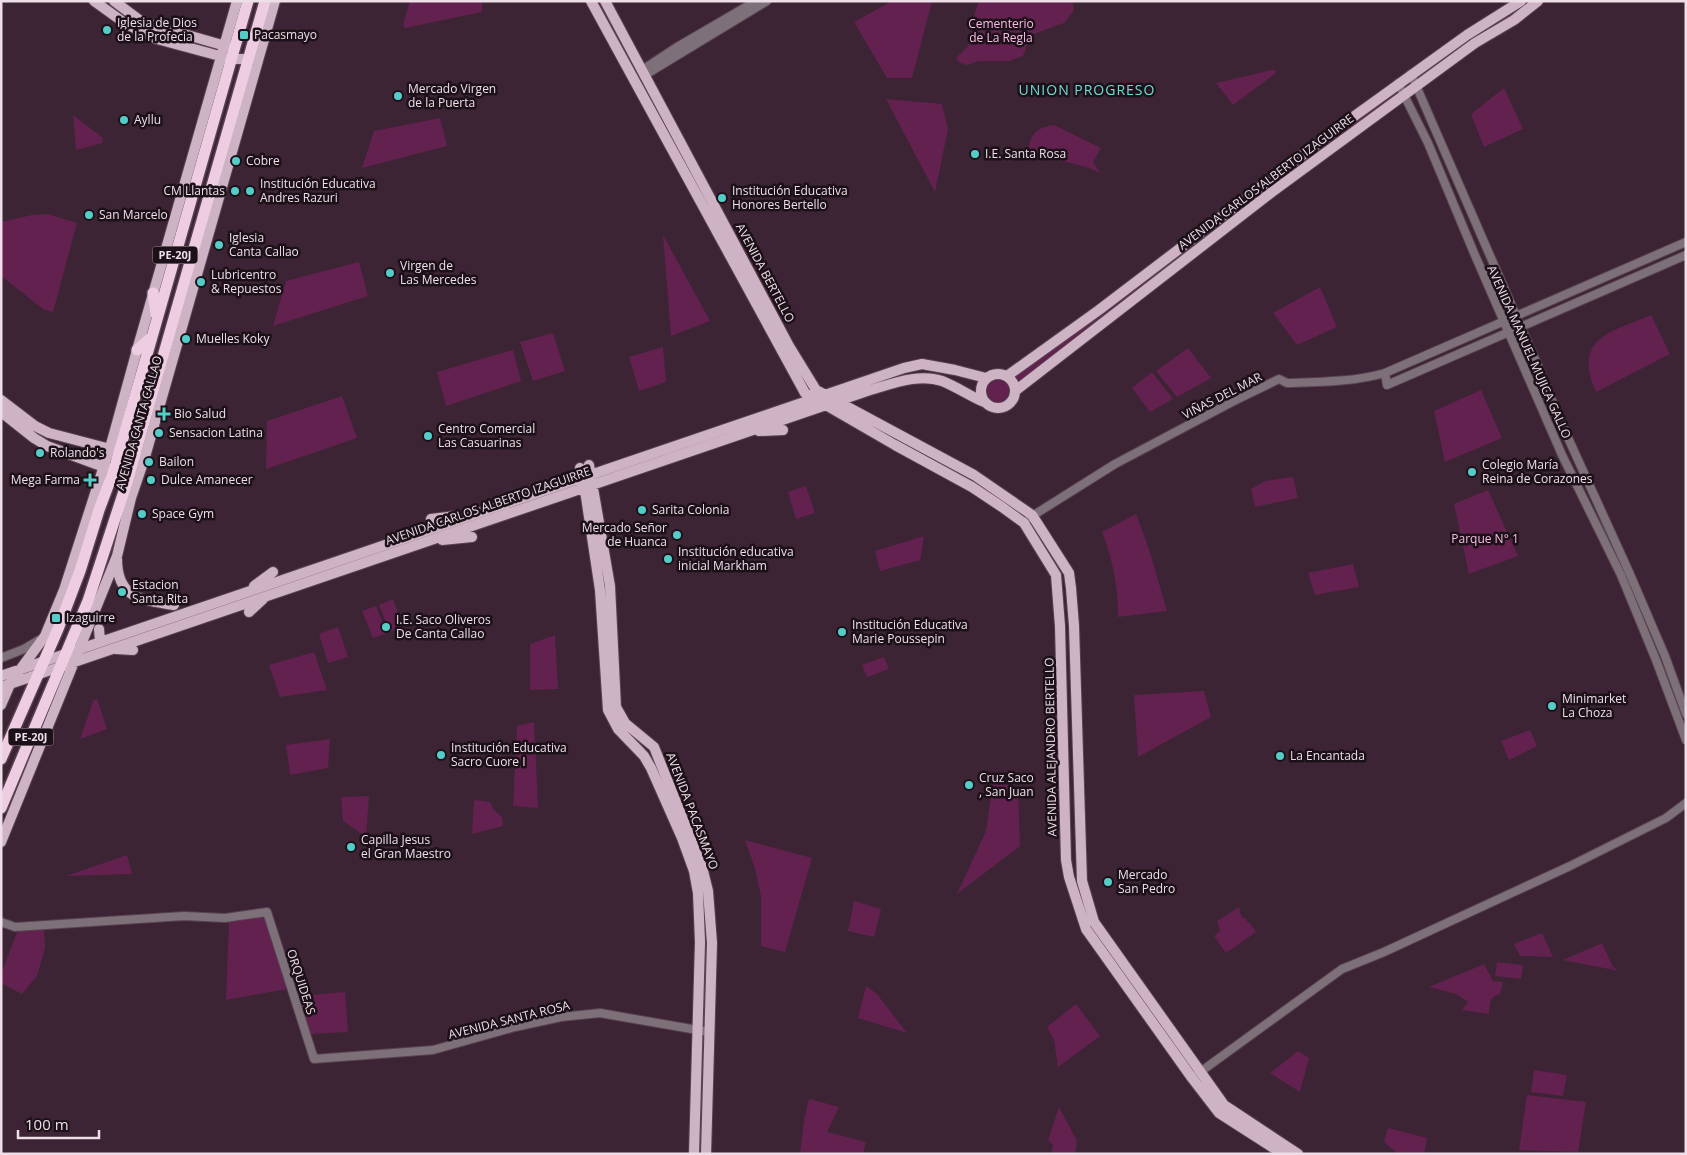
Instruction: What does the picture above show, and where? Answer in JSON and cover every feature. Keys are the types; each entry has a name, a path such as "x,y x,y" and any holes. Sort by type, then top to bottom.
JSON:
{"highway":[{"name":"AVENIDA CANTA CALLAO","path":"1,759 45,661 80,571 99,510 109,469 152,337 228,52 248,1"},
{"name":"AVENIDA CANTA CALLAO","path":"1,808 88,600 140,457 224,148 253,60 265,1"},
{"path":"234,115 246,101"},
{"path":"224,148 226,172"},
{"path":"154,293 156,321"},
{"path":"137,350 152,337"}],"main road":[{"path":"94,1 139,32 157,39 208,47 253,60"},
{"path":"114,1 142,22 208,47"},
{"name":"AVENIDA CANTA CALLAO","path":"115,450 137,350 228,52 237,1"},
{"name":"AVENIDA CANTA CALLAO","path":"140,457 226,172 246,101 253,60 274,1"},
{"name":"AVENIDA BERTELLO","path":"592,1 805,393"},
{"name":"AVENIDA BERTELLO","path":"605,1 804,372 822,399 838,401 850,408"},
{"name":"AVENIDA CARLOS ALBERTO IZAGUIRRE","path":"1007,376 1099,310 1398,83 1467,34 1520,1"},
{"name":"AVENIDA CARLOS ALBERTO IZAGUIRRE","path":"1015,391 1202,246 1416,86 1475,43 1514,20 1538,1"},
{"name":"AVENIDA CARLOS ALBERTO IZAGUIRRE","path":"1,676 245,592 426,541 586,476 748,432 822,399 904,368 922,364 986,378"},
{"path":"838,401 887,385 920,378 942,382 994,408 1004,407 1012,400 1015,391 1012,381 1007,376 1001,374 995,374 986,378 980,389 984,402"},
{"name":"AVENIDA ALEJANDRO BERTELLO","path":"805,393 822,399 895,445 972,487 1024,523 1056,575 1060,626 1066,860 1069,877 1086,929 1196,1076 1224,1105 1298,1154"},
{"name":"AVENIDA CARLOS ALBERTO IZAGUIRRE","path":"6,684 267,595 477,514 740,423 822,399"},
{"path":"1,400 35,426 55,435 73,438 140,457"},
{"path":"740,423 768,405"},
{"name":"AVENIDA ALEJANDRO BERTELLO","path":"850,408 974,476 1032,515 1068,573 1071,588 1082,881 1094,922 1219,1114 1283,1154"},
{"path":"1,412 34,438 54,448 109,469 134,474"},
{"path":"748,432 784,430"},
{"path":"67,452 73,452 77,447 76,441 73,438"},
{"name":"AVENIDA CANTA CALLAO","path":"1,705 6,684 45,636 109,469"},
{"name":"AVENIDA CANTA CALLAO","path":"1,842 117,556 131,498 134,474"},
{"name":"AVENIDA PACASMAYO","path":"586,476 610,586 610,679 616,707 625,723 654,748 694,871 698,893 700,942 694,1154"},
{"path":"431,519 477,514"},
{"path":"426,541 472,537"},
{"path":"117,556 117,568 120,578 130,594 148,602 174,605"},
{"path":"245,592 273,572"},
{"path":"249,612 267,595"},
{"path":"98,629 100,641"},
{"path":"110,648 133,650"},
{"name":"AVENIDA PACASMAYO","path":"670,799 702,867 708,891 712,943 706,1154"}],"street":[{"path":"643,73 678,47 756,1"},
{"path":"643,73 767,1"},
{"name":"AVENIDA MANUEL MUJICA GALLO","path":"1411,74 1559,418 1630,572 1665,656 1686,714"},
{"name":"AVENIDA MANUEL MUJICA GALLO","path":"1398,83 1428,143 1562,455 1621,576 1656,660 1686,740"},
{"name":"VIÑAS DEL MAR","path":"1024,523 1032,515 1115,464 1279,379 1286,383 1348,381 1385,373 1686,242"},
{"path":"1385,373 1387,385 1686,255"},
{"path":"1,395 55,435"},
{"path":"1,417 34,444 54,448"},
{"path":"1,658 24,649 45,636"},
{"path":"1196,1076 1342,969 1384,952 1570,866 1666,818 1686,803"},
{"name":"ORQUIDEAS","path":"1,922 15,927 184,916 225,918 267,912 314,1059"},
{"name":"AVENIDA SANTA ROSA","path":"314,1059 433,1050 515,1027 587,1013 600,1013 709,1032"}],"green space":[{"path":"410,1 482,1 482,12 405,28 403,25"},
{"path":"892,1 932,1 912,78 887,78 854,22"},
{"name":"Cementerio de La Regla","path":"979,1 1072,1 1074,10 1064,23 1031,35 1023,56 1009,61 979,61 967,65 960,63 956,58 968,46"},
{"path":"1526,1 1534,1 1018,384 1012,377 1448,53"},
{"path":"1275,70 1276,73 1233,105 1216,83"},
{"path":"1504,88 1523,129 1484,147 1471,114"},
{"path":"886,99 942,104 948,129 935,192"},
{"path":"73,115 103,138 102,143 76,150"},
{"path":"440,118 447,146 362,168 374,131"},
{"path":"1054,125 1101,148 1093,162 1100,173 1089,168 1028,151 1035,132"},
{"path":"48,214 77,223 53,312 43,309 1,276 1,222 32,215"},
{"path":"663,235 710,321 671,336"},
{"path":"359,262 368,296 273,326 286,281"},
{"path":"1320,287 1337,327 1297,345 1273,313"},
{"path":"1651,315 1670,354 1596,392 1590,374 1589,360 1592,348 1610,333"},
{"path":"553,333 565,371 533,381 520,342"},
{"path":"663,347 666,382 639,391 629,357"},
{"path":"1188,348 1211,378 1177,397 1156,371"},
{"path":"513,350 521,381 446,406 437,372"},
{"path":"1152,372 1173,399 1150,412 1132,388"},
{"path":"998,380 1006,383 1009,391 1006,399 998,402 990,399 987,391 990,383"},
{"path":"1481,390 1502,438 1445,462 1434,411"},
{"path":"342,396 357,438 266,469 267,421"},
{"path":"1293,477 1298,498 1255,507 1251,489 1265,481"},
{"path":"806,486 815,513 796,519 788,492"},
{"name":"Parque N° 1","path":"1488,490 1518,556 1469,574 1454,504"},
{"path":"1136,514 1149,549 1167,611 1118,617 1114,574 1102,532"},
{"path":"924,536 920,560 880,571 875,551"},
{"path":"1353,564 1359,587 1315,595 1308,573"},
{"path":"393,599 403,627 390,632 379,605"},
{"path":"376,606 387,633 373,638 362,611"},
{"path":"338,627 348,657 328,663 319,634"},
{"path":"555,635 558,689 530,690 530,644"},
{"path":"314,652 327,690 280,697 269,665"},
{"path":"884,657 889,669 867,677 862,665"},
{"path":"1204,691 1211,717 1138,757 1134,695"},
{"path":"97,699 107,729 80,739 93,701"},
{"path":"534,722 538,808 513,806 517,726"},
{"path":"1530,730 1537,746 1509,760 1501,741"},
{"path":"330,739 328,768 290,775 286,745"},
{"path":"993,782 1018,788 1020,846 957,894 986,831"},
{"path":"369,796 366,837 343,821 341,797"},
{"path":"474,800 490,802 493,809 502,817 503,826 472,834"},
{"path":"745,840 812,858 785,952 761,946 761,896 755,869"},
{"path":"127,855 132,874 66,876"},
{"path":"854,901 881,909 874,937 848,931"},
{"path":"1239,907 1243,918 1250,923 1256,932 1226,953 1214,936 1220,931 1217,921"},
{"path":"266,916 287,989 226,1000 229,920"},
{"path":"44,928 45,948 37,976 22,994 1,983 1,974 18,930"},
{"path":"1542,933 1553,957 1520,956 1514,944"},
{"path":"1602,943 1613,967 1619,971 1563,960"},
{"path":"1497,962 1523,965 1521,979 1495,976"},
{"path":"1484,964 1493,981 1503,982 1500,994 1496,995 1491,1001 1489,1014 1462,1010 1468,1002 1456,994 1429,987"},
{"path":"866,986 877,994 907,1033 858,1018"},
{"path":"345,992 348,1032 310,1034 298,996"},
{"path":"1076,1004 1100,1036 1058,1067 1054,1040 1047,1027"},
{"path":"1298,1051 1309,1058 1300,1092 1270,1073"},
{"path":"1534,1070 1567,1075 1563,1096 1531,1092"},
{"path":"1527,1095 1586,1102 1578,1152 1519,1150"},
{"path":"809,1099 839,1107 827,1132 866,1142 863,1154 800,1154 804,1120"},
{"path":"1059,1107 1077,1141 1075,1154 1051,1154 1053,1145 1048,1140"},
{"path":"1388,1128 1427,1138 1424,1154 1398,1154 1384,1142"}],"place":[{"name":"Iglesia de Dios de la Profecia","path":"107,30"},
{"name":"Pacasmayo","path":"244,35"},
{"name":"Mercado Virgen de la Puerta","path":"398,96"},
{"name":"Ayllu","path":"124,120"},
{"name":"I.E. Santa Rosa","path":"975,154"},
{"name":"Cobre","path":"236,161"},
{"name":"CM Llantas","path":"235,191"},
{"name":"Institución Educativa Andres Razuri","path":"250,191"},
{"name":"Institución Educativa Honores Bertello","path":"722,198"},
{"name":"San Marcelo","path":"89,215"},
{"name":"Iglesia Canta Callao","path":"219,245"},
{"name":"Virgen de Las Mercedes","path":"390,273"},
{"name":"Lubricentro & Repuestos","path":"201,282"},
{"name":"Muelles Koky","path":"186,339"},
{"name":"Bio Salud","path":"164,414"},
{"name":"Sensacion Latina","path":"159,433"},
{"name":"Centro Comercial Las Casuarinas","path":"428,436"},
{"name":"Rolando's","path":"40,453"},
{"name":"Bailon","path":"149,462"},
{"name":"Colegio María Reina de Corazones","path":"1472,472"},
{"name":"Mega Farma","path":"90,480"},
{"name":"Dulce Amanecer","path":"151,480"},
{"name":"Sarita Colonia","path":"642,510"},
{"name":"Space Gym","path":"142,514"},
{"name":"Mercado Señor de Huanca","path":"677,535"},
{"name":"Institución educativa inicial Markham","path":"668,559"},
{"name":"Estacion Santa Rita","path":"122,592"},
{"name":"Izaguirre","path":"56,618"},
{"name":"I.E. Saco Oliveros De Canta Callao","path":"386,627"},
{"name":"Institución Educativa Marie Poussepin","path":"842,632"},
{"name":"Minimarket La Choza","path":"1552,706"},
{"name":"Institución Educativa Sacro Cuore I","path":"441,755"},
{"name":"La Encantada","path":"1280,756"},
{"name":"Cruz Saco , San Juan","path":"969,785"},
{"name":"Capilla Jesus el Gran Maestro","path":"351,847"},
{"name":"Mercado San Pedro","path":"1108,882"}],"district":[{"name":"UNION PROGRESO","path":"1087,90"}]}
